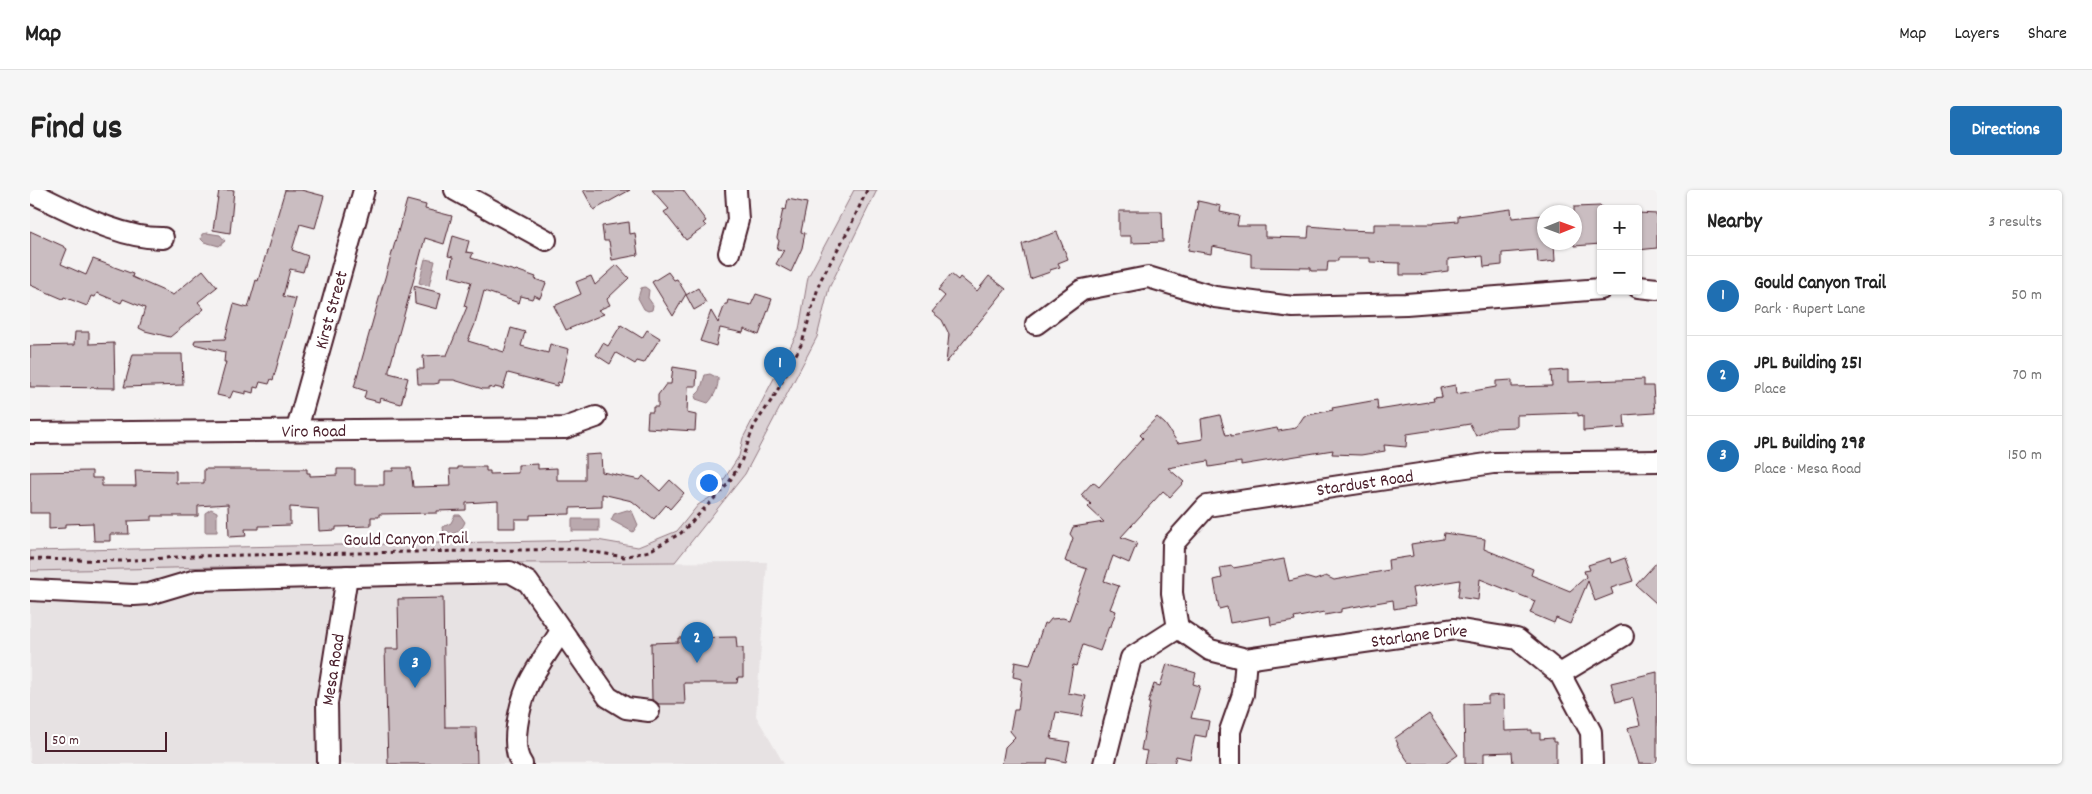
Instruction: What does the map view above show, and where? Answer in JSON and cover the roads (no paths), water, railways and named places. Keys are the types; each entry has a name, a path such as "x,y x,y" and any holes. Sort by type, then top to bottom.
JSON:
{"street":[{"name":"Kirst Street","path":"298,429 364,190"},
{"path":"455,190 546,240"},
{"path":"729,253 738,220 736,190"},
{"path":"30,192 128,234 145,238 163,238"},
{"path":"1036,324 1082,290 1148,277 1215,298 1293,307 1406,304 1597,289"},
{"path":"1642,288 1657,290"},
{"name":"Viro Road","path":"30,434 298,429 565,428 596,418"},
{"name":"Stardust Road","path":"1178,628 1172,593 1173,544 1207,506 1493,463 1657,461"},
{"path":"30,590 134,595 149,594 196,580 510,572 528,582 608,697 626,708 649,711"},
{"name":"Mesa Road","path":"328,764 327,703 347,576"},
{"path":"1104,764 1131,658 1178,628"},
{"name":"Starlane Drive","path":"1178,628 1210,650 1246,659 1455,629 1517,639 1560,674 1591,732 1592,764"},
{"path":"522,764 519,760 515,734 528,686 561,631"},
{"path":"1560,674 1623,636"},
{"path":"1230,764 1230,731 1245,681 1246,659"}],"place":[{"name":"Gould Canyon Trail","path":"780,388"},
{"name":"JPL Building 251","path":"697,663"},
{"name":"JPL Building 298","path":"415,688"}]}
